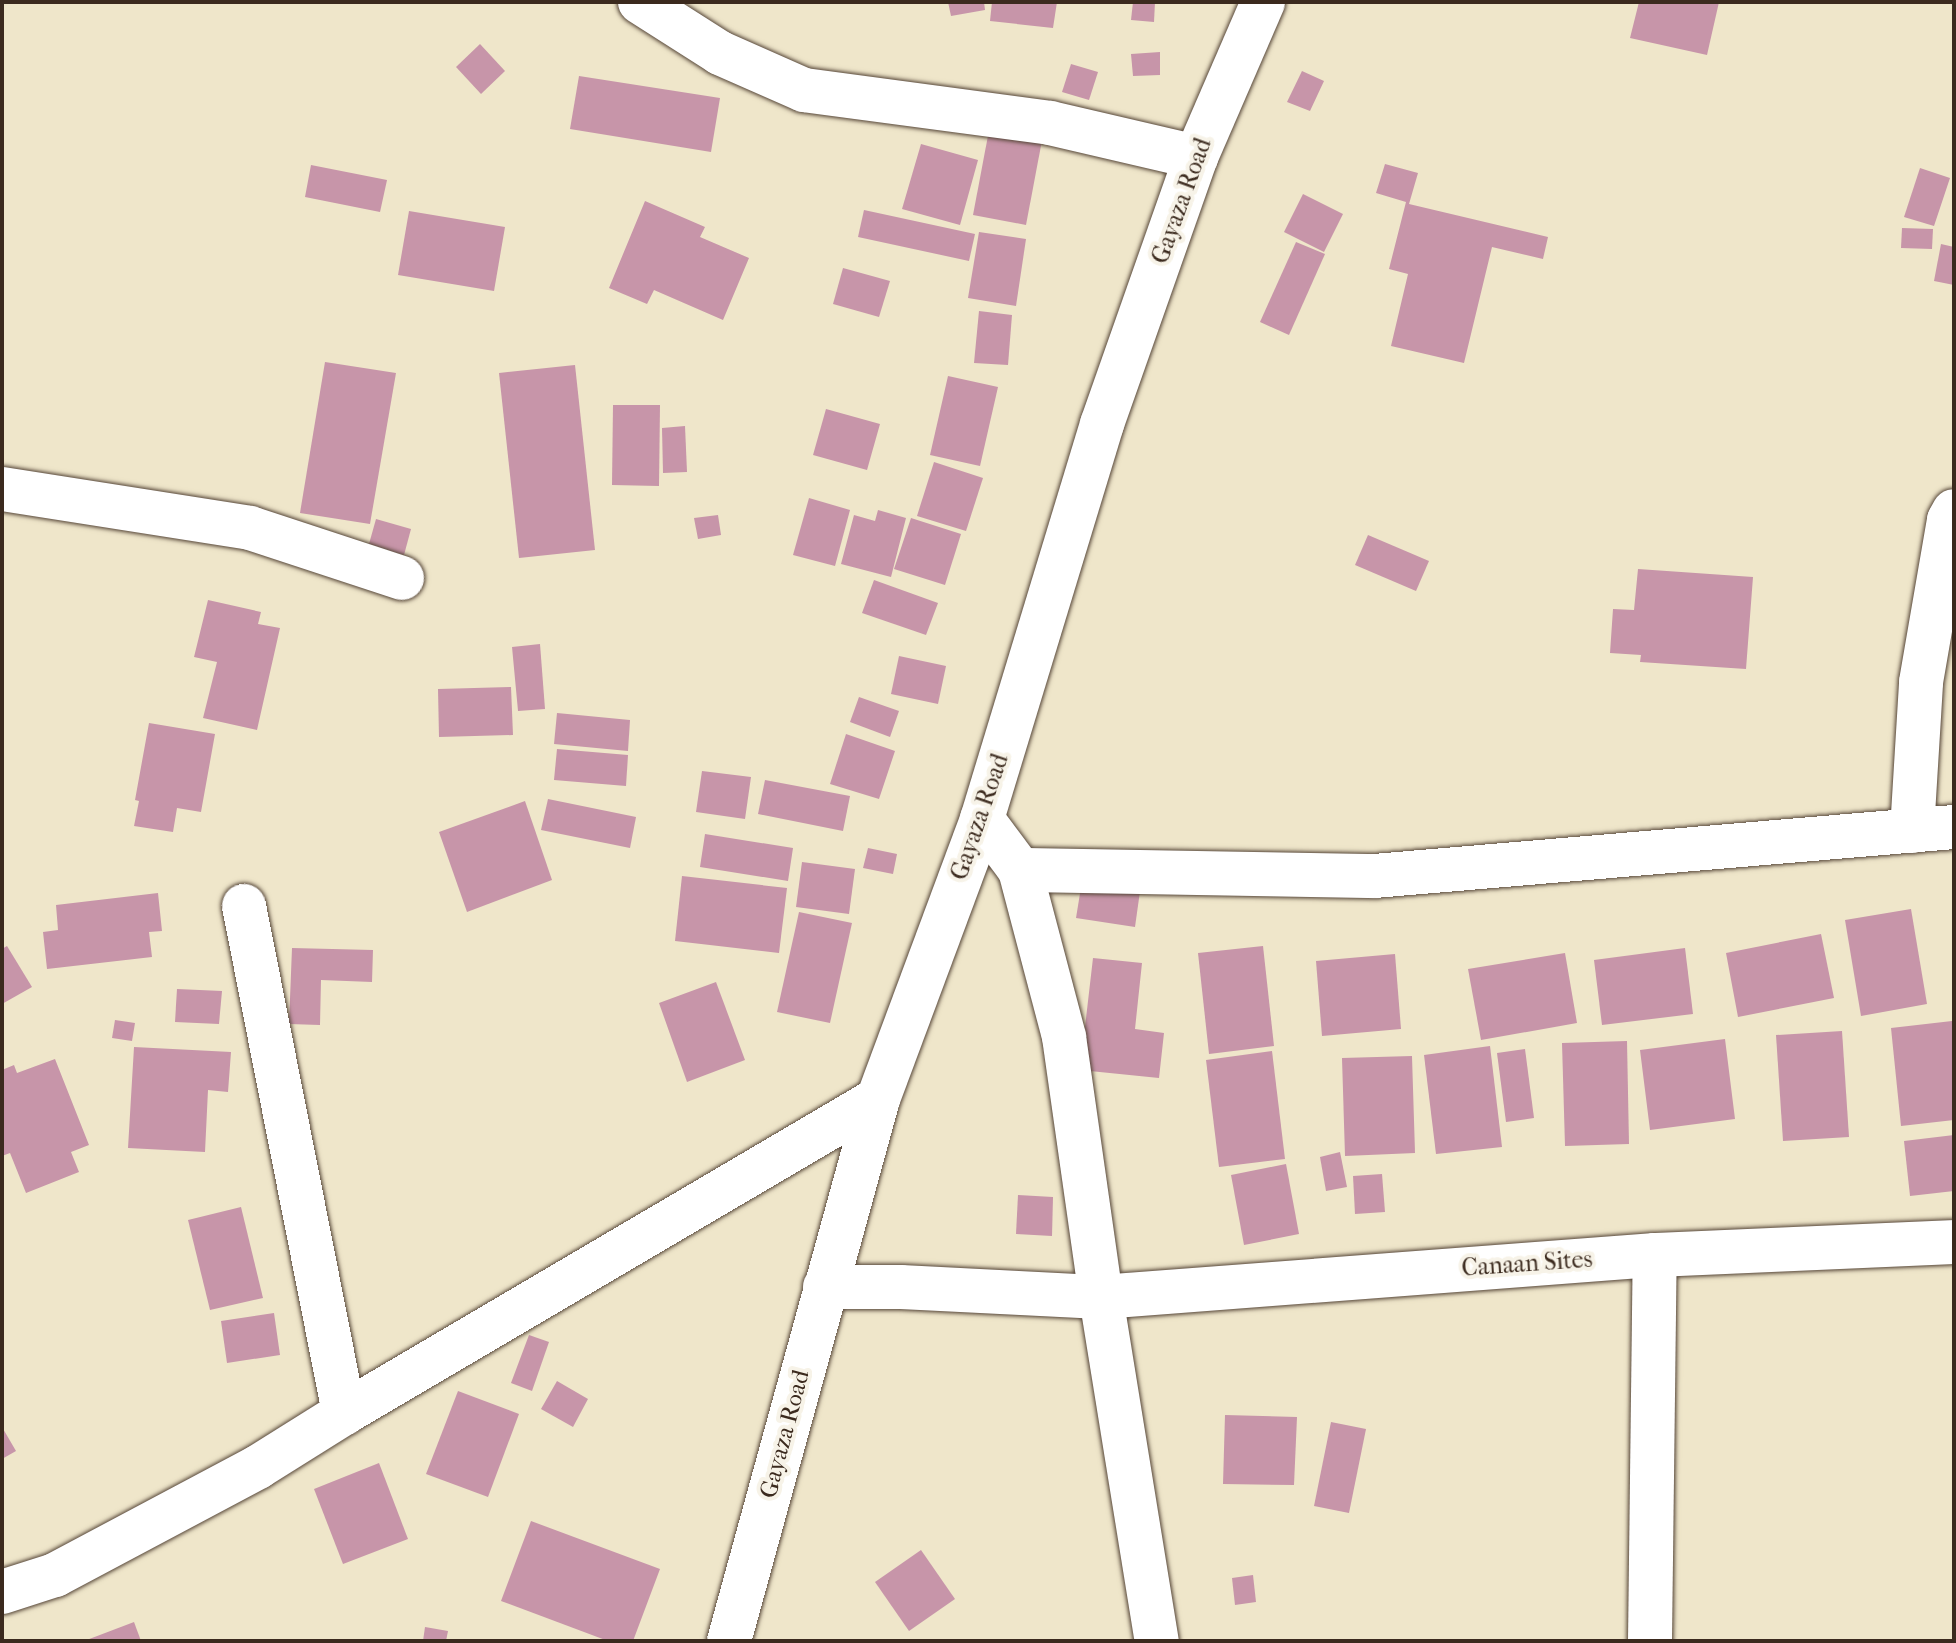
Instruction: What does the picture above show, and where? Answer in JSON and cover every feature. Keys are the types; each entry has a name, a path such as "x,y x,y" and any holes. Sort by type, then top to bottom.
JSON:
{"street":[{"path":"640,2 720,53 804,90 1050,123 1196,157"},
{"name":"Gayaza Road","path":"729,1641 878,1099 982,819 1102,424 1196,157 1263,2"},
{"path":"2,489 250,528 402,578"},
{"path":"1020,870 1374,876 1933,829 1921,682 1949,520 1954,511"},
{"path":"982,819 1020,870 1064,1037 1101,1297 1157,1641"},
{"path":"244,906 344,1413"},
{"path":"2,1592 55,1575 258,1467 344,1413 878,1099"},
{"name":"Canaan Sites","path":"825,1287 901,1287 1101,1297 1655,1255 1954,1242"},
{"path":"1650,1641 1655,1255"}],"building":[{"path":"948,2 984,2 985,10 951,16"},
{"path":"992,2 1057,2 1053,28 990,21"},
{"path":"1133,2 1155,2 1154,22 1131,20"},
{"path":"1639,2 1719,2 1707,55 1630,38"},
{"path":"480,44 505,71 481,94 456,67"},
{"path":"1160,52 1160,75 1133,76 1131,54"},
{"path":"1071,64 1098,72 1089,100 1062,92"},
{"path":"1302,71 1324,81 1310,111 1287,102"},
{"path":"579,76 720,98 711,152 570,129"},
{"path":"990,125 1043,135 1026,225 973,215"},
{"path":"921,144 978,160 960,225 902,209"},
{"path":"1385,164 1418,173 1409,204 1548,237 1543,259 1492,247 1464,363 1391,346 1408,274 1389,269 1406,202 1376,193"},
{"path":"311,165 387,180 380,212 305,197"},
{"path":"1920,168 1950,178 1934,226 1904,217"},
{"path":"1303,194 1343,214 1324,252 1284,232"},
{"path":"645,201 705,227 700,237 749,258 723,320 654,290 647,304 609,288"},
{"path":"864,210 975,234 969,261 858,237"},
{"path":"409,211 505,227 494,291 398,275"},
{"path":"1902,228 1933,229 1932,249 1901,248"},
{"path":"979,232 1026,239 1016,306 968,298"},
{"path":"1296,242 1325,254 1289,335 1260,322"},
{"path":"1941,244 1954,247 1954,285 1934,281"},
{"path":"843,268 890,281 879,317 833,304"},
{"path":"979,311 1012,315 1008,365 974,363"},
{"path":"325,362 396,373 370,524 300,513"},
{"path":"575,365 595,550 519,558 499,373"},
{"path":"948,376 998,387 980,466 930,455"},
{"path":"613,405 660,405 659,486 612,485"},
{"path":"826,409 880,424 867,470 813,455"},
{"path":"685,426 687,472 663,473 662,428"},
{"path":"934,462 983,478 966,531 917,516"},
{"path":"809,498 850,510 835,566 793,555"},
{"path":"878,510 906,518 891,577 841,564 854,515 875,521"},
{"path":"718,515 721,535 698,539 694,518"},
{"path":"911,518 961,534 945,585 894,569"},
{"path":"376,519 411,529 404,555 369,544"},
{"path":"1368,535 1429,561 1416,591 1355,565"},
{"path":"1638,569 1753,577 1746,669 1640,662 1641,655 1610,653 1613,609 1634,610"},
{"path":"874,580 938,603 926,635 862,613"},
{"path":"208,600 261,612 258,624 280,628 257,730 203,718 217,662 194,657"},
{"path":"540,644 545,709 518,711 512,647"},
{"path":"899,656 946,666 938,704 891,694"},
{"path":"511,687 513,735 439,737 438,689"},
{"path":"859,697 899,711 890,737 850,722"},
{"path":"557,713 630,720 628,751 554,744"},
{"path":"149,723 215,734 201,812 177,808 173,832 134,826 139,801 135,800"},
{"path":"846,734 895,751 879,799 830,784"},
{"path":"557,749 628,755 626,786 554,780"},
{"path":"702,771 751,777 745,819 696,812"},
{"path":"765,780 850,796 843,831 758,814"},
{"path":"548,799 636,817 630,848 541,830"},
{"path":"525,801 552,880 467,912 439,832"},
{"path":"705,834 793,848 788,881 700,867"},
{"path":"868,848 897,854 893,874 863,868"},
{"path":"802,862 855,869 849,914 796,907"},
{"path":"1083,875 1141,884 1135,927 1076,918"},
{"path":"682,876 787,888 779,953 675,941"},
{"path":"158,893 162,931 149,932 152,957 47,969 43,932 58,930 56,905"},
{"path":"1911,909 1927,1004 1861,1016 1845,920"},
{"path":"799,912 852,923 830,1023 777,1012"},
{"path":"1821,934 1834,998 1738,1017 1726,953"},
{"path":"7,946 32,987 2,1004 2,949"},
{"path":"1263,946 1274,1046 1209,1054 1198,953"},
{"path":"292,948 373,950 372,982 321,980 320,1025 289,1024"},
{"path":"1685,948 1693,1014 1602,1025 1594,960"},
{"path":"1565,953 1577,1023 1481,1040 1468,969"},
{"path":"1395,954 1401,1029 1322,1036 1316,961"},
{"path":"1093,958 1142,963 1135,1029 1164,1033 1159,1078 1080,1070"},
{"path":"716,982 745,1060 687,1082 659,1003"},
{"path":"177,989 222,991 219,1024 175,1022"},
{"path":"115,1020 135,1023 132,1041 112,1038"},
{"path":"1952,1021 1954,1120 1901,1126 1891,1028"},
{"path":"1842,1031 1849,1137 1783,1141 1776,1035"},
{"path":"1725,1039 1735,1119 1650,1130 1640,1050"},
{"path":"1627,1041 1629,1144 1565,1146 1562,1043"},
{"path":"1490,1046 1502,1147 1436,1154 1424,1055"},
{"path":"134,1047 231,1052 228,1092 208,1090 205,1152 128,1148"},
{"path":"1525,1049 1534,1118 1506,1122 1497,1053"},
{"path":"1272,1051 1285,1159 1219,1167 1206,1060"},
{"path":"1412,1056 1415,1153 1345,1156 1342,1058"},
{"path":"55,1059 89,1145 71,1152 79,1172 26,1193 10,1153 2,1156 2,1070 14,1065 17,1073"},
{"path":"1954,1135 1954,1191 1910,1196 1904,1141"},
{"path":"1340,1152 1347,1187 1326,1191 1320,1157"},
{"path":"1286,1164 1299,1234 1244,1245 1231,1175"},
{"path":"1382,1174 1385,1212 1355,1214 1353,1176"},
{"path":"1018,1195 1053,1197 1052,1236 1016,1234"},
{"path":"241,1207 263,1298 210,1310 188,1220"},
{"path":"274,1313 280,1355 227,1363 221,1321"},
{"path":"529,1335 549,1342 532,1391 511,1383"},
{"path":"557,1381 588,1399 573,1427 541,1409"},
{"path":"458,1391 519,1414 488,1497 426,1474"},
{"path":"1225,1415 1297,1417 1294,1485 1223,1484"},
{"path":"1331,1422 1366,1429 1349,1513 1314,1506"},
{"path":"2,1427 16,1451 2,1459"},
{"path":"379,1463 408,1539 343,1564 314,1489"},
{"path":"531,1521 660,1569 633,1641 608,1641 501,1601"},
{"path":"921,1550 955,1599 909,1631 875,1582"},
{"path":"1253,1575 1256,1602 1235,1605 1232,1578"},
{"path":"134,1622 141,1641 84,1641"},
{"path":"425,1627 448,1631 446,1641 423,1641"}]}
